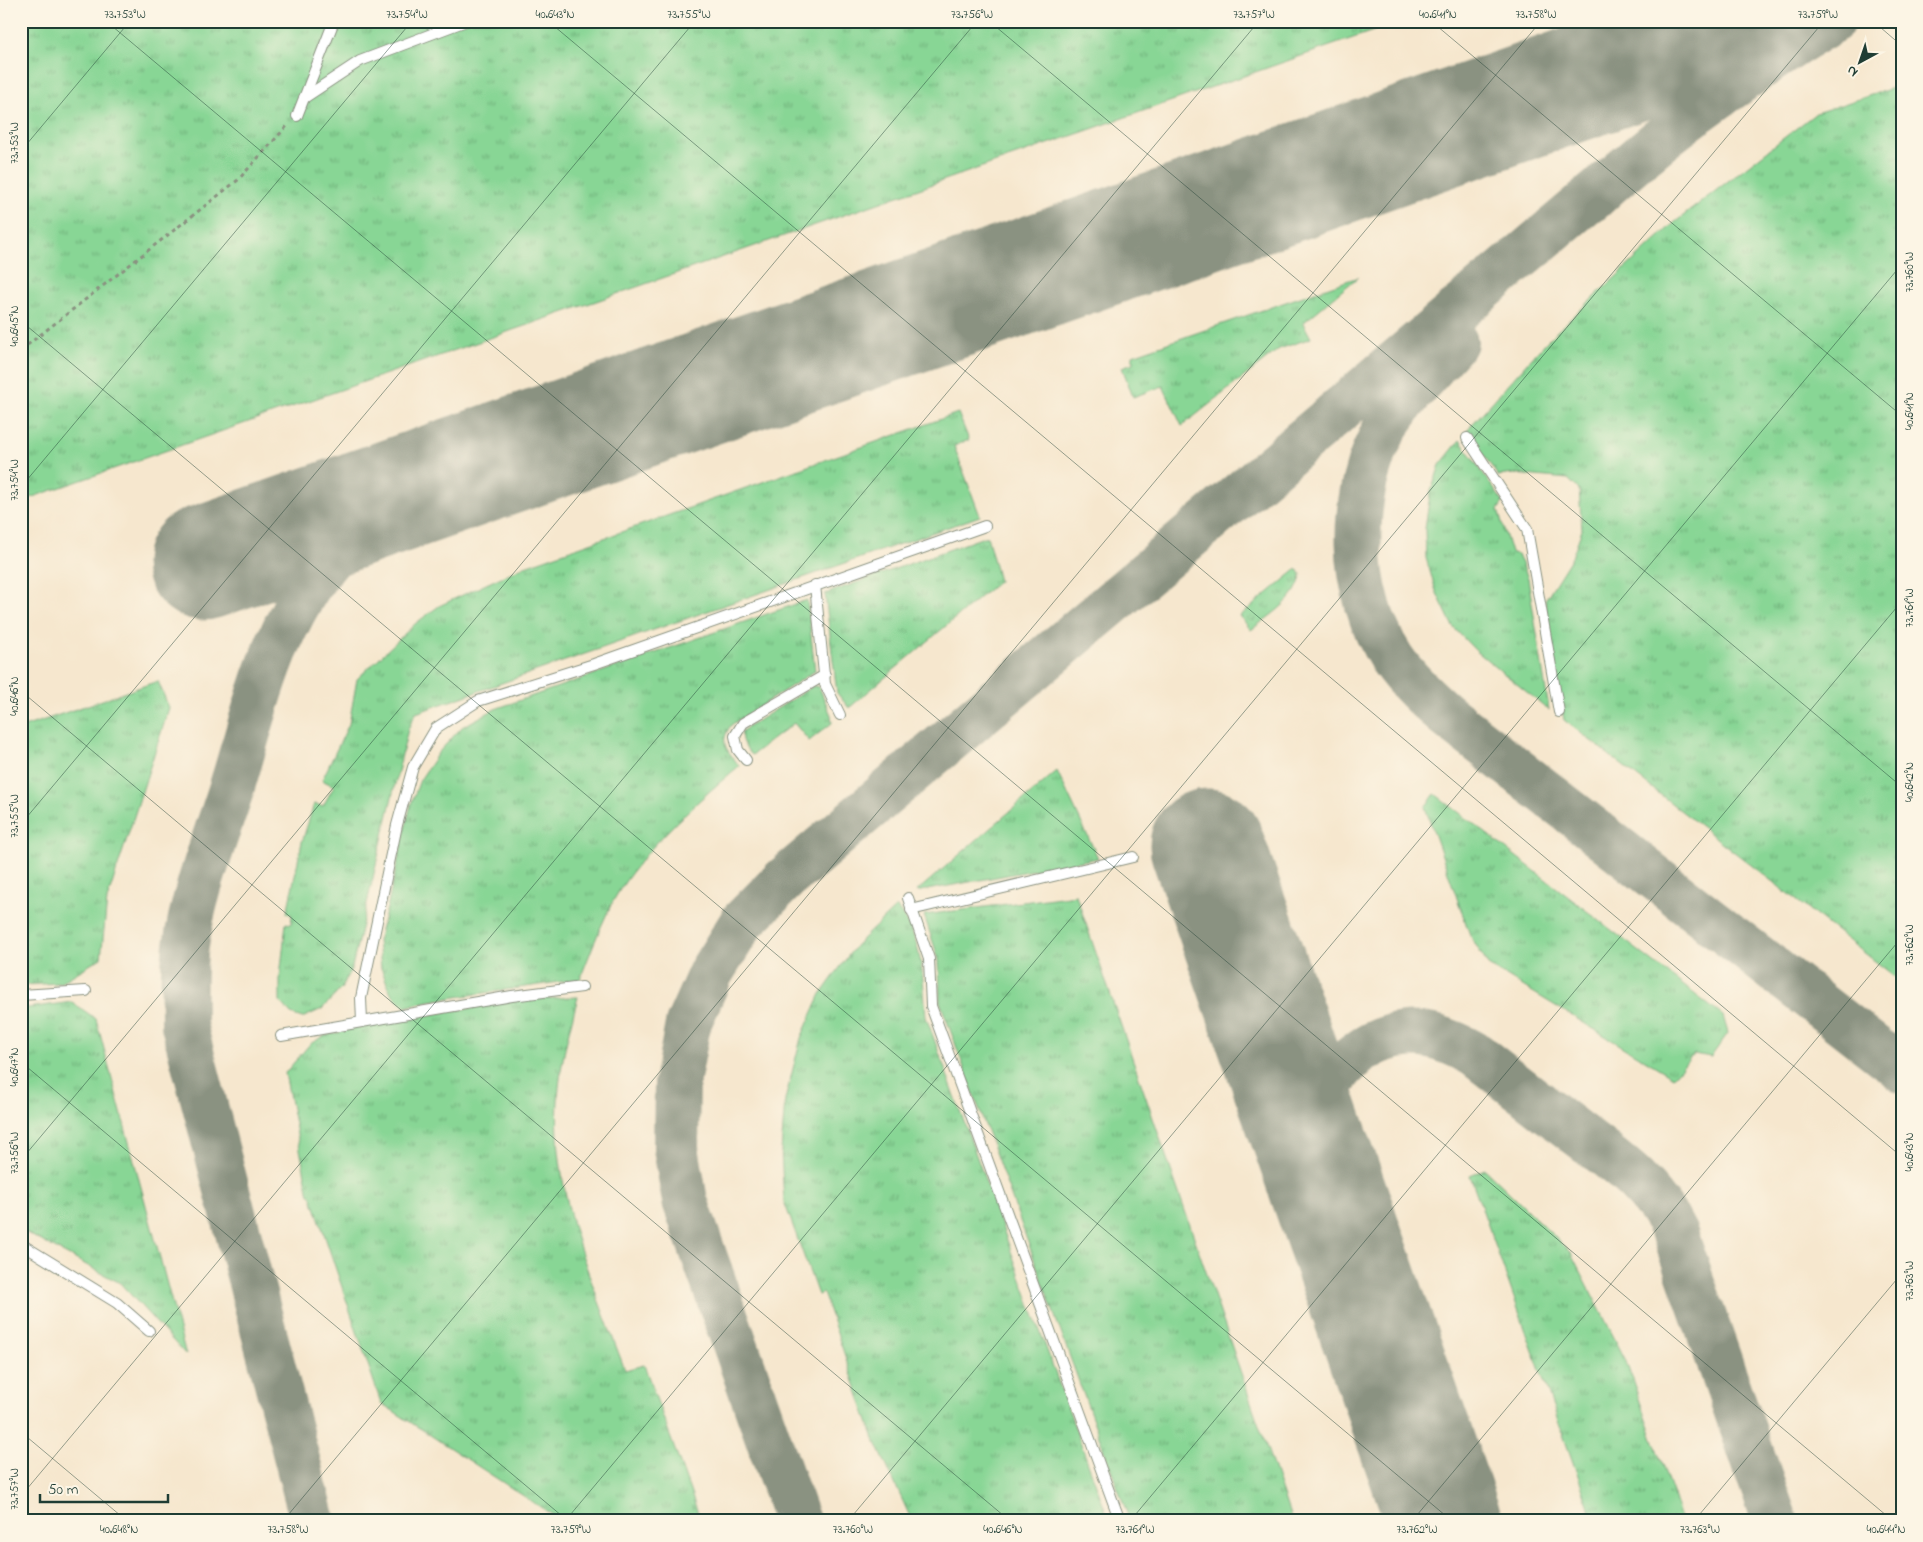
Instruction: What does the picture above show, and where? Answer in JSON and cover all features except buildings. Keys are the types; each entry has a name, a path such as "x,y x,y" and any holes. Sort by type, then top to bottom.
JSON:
{"lane":[{"path":"297,116 334,21"},
{"path":"304,98 360,61 466,21"},
{"path":"1466,438 1527,529 1559,712"},
{"path":"362,1022 361,998 396,825 413,767 436,728 478,701 594,664 984,526"},
{"path":"814,585 825,684 840,715"},
{"path":"746,760 738,750 735,736 744,724 825,675"},
{"path":"912,910 1133,857"},
{"path":"908,898 929,959 931,1006 1120,1521"},
{"path":"281,1036 512,996 582,986"},
{"path":"21,995 86,991"},
{"path":"21,1244 117,1303 149,1332"}],"path":[{"path":"21,350 238,180 297,116"}],"green space":[{"path":"21,21 1402,21 21,501"},
{"path":"1902,85 1902,982 1564,720 1545,600 1572,557 1582,530 1579,490 1568,479 1514,474 1498,476 1467,430 1549,339 1674,223 1816,113"},
{"path":"1358,277 1303,323 1311,338 1279,349 1182,426 1163,386 1133,397 1122,367 1133,363 1133,355"},
{"path":"958,413 969,440 954,446 980,516 416,713 408,729 352,967 341,989 322,1009 302,1018 291,1014 280,1002 280,977 286,923 291,924 292,915 287,913 302,842 314,804 323,806 334,786 322,780 349,724 357,679 416,623 439,606 525,566"},
{"path":"1460,440 1503,502 1498,510 1511,553 1518,554 1528,578 1549,710 1475,650 1453,627 1436,591 1426,558 1425,529 1430,494 1440,465"},
{"path":"987,536 999,581 849,708 837,693 825,594"},
{"path":"1297,569 1301,574 1299,583 1289,599 1251,630 1240,616"},
{"path":"807,600 815,671 731,725 725,737 725,742 739,766 685,814 650,850 634,870 620,889 609,909 580,979 429,1001 405,1007 391,993 381,968 378,941 411,804 420,780 438,753 462,727 495,709"},
{"path":"158,681 169,708 107,900 101,958 60,983 21,985 21,728"},
{"path":"813,686 819,687 831,715 832,723 809,741 794,723 752,755 742,741 742,731"},
{"path":"1057,771 1098,858 916,892"},
{"path":"1435,794 1723,1016 1728,1033 1711,1057 1694,1054 1673,1077 1488,965 1470,935 1425,807"},
{"path":"1076,895 1292,1521 1130,1521 940,1002 939,960 924,915"},
{"path":"896,907 912,931 917,945 926,1017 1109,1521 912,1521 873,1436 823,1293 818,1295 784,1201 781,1152 785,1100 801,1038 821,994 856,945"},
{"path":"578,997 564,1053 559,1087 558,1125 560,1161 566,1197 586,1266 625,1370 644,1365 701,1521 562,1521 381,1403 311,1195 309,1195 285,1073 310,1044 324,1036 372,1024 520,1000"},
{"path":"72,1002 96,1019 186,1355 120,1283 21,1230 21,1009"},
{"path":"1485,1169 1571,1253 1625,1359 1682,1521 1594,1521 1470,1175"}],"taxiway":[{"path":"1592,199 1662,138 1698,111 1783,51 1832,21"},
{"path":"797,1521 685,1201 676,1148 677,1083 688,1024 711,972 743,921 785,879 1614,178"},
{"path":"1455,342 1395,413 1375,451 1365,480 1358,542 1361,573 1367,604 1378,632 1392,659 1411,682 1447,716 1902,1069"},
{"path":"313,1521 184,1025 186,946 199,888 260,694 284,630 300,600 319,571 342,545 371,521 402,502 468,470"},
{"path":"1318,1157 1318,1126 1321,1107 1335,1077 1346,1064 1373,1044 1388,1038 1422,1035 1450,1042 1476,1055 1615,1162 1654,1201 1675,1234 1775,1521"}],"runway":[{"path":"203,563 1756,21"},
{"path":"1207,846 1444,1521"}]}
